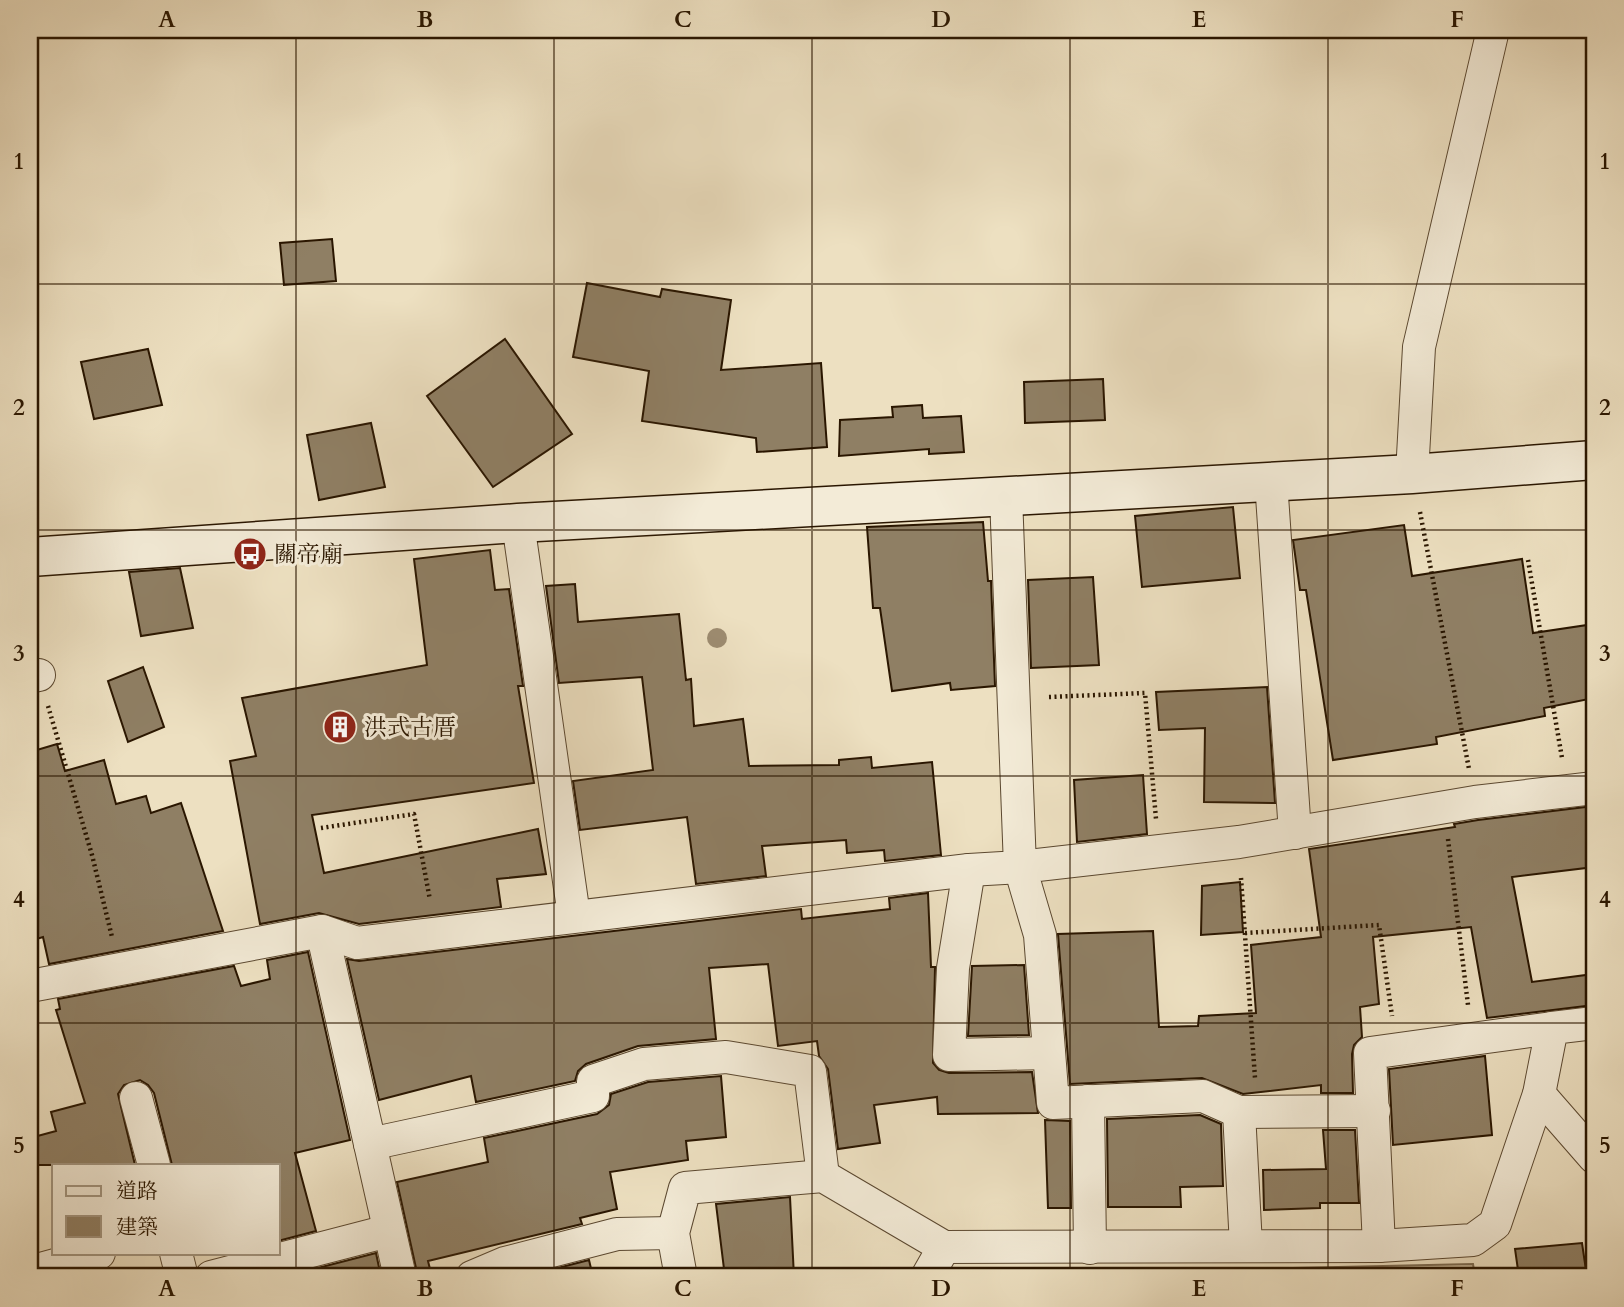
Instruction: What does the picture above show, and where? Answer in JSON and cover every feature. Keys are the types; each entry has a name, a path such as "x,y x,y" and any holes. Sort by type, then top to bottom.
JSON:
{"main road":[{"path":"30,557 518,523 1412,474 1594,460"}],"street":[{"path":"1412,474 1419,347 1493,30"},
{"path":"1271,481 1295,833"},
{"path":"1006,496 1020,867 1040,935 1054,1103 1203,1096 1248,1112 1374,1111"},
{"path":"518,523 574,916"},
{"path":"30,986 322,931 357,943 969,870 1020,867 1239,842 1475,802 1581,789"},
{"path":"969,870 953,968 949,1055 1049,1053"},
{"path":"322,931 400,1277"},
{"path":"1379,1246 1370,1053 1594,1023"},
{"path":"681,1277 673,1233 685,1188 823,1177 944,1248 1379,1246 1473,1240 1495,1224 1539,1094 1552,1028"},
{"path":"370,1144 593,1096 593,1081 644,1065 726,1057 810,1071 823,1177"},
{"path":"1539,1094 1594,1157"},
{"path":"136,1098 154,1164"},
{"path":"1088,1101 1090,1248"},
{"path":"1246,1246 1248,1112"},
{"path":"211,1277 388,1231"},
{"path":"472,1277 505,1263 617,1234 673,1233"},
{"path":"928,1277 944,1248"},
{"path":"30,1272 95,1254"},
{"path":"176,1254 182,1277"}],"path":[{"path":"1412,474 1475,802"},
{"path":"1528,560 1581,789"},
{"path":"34,676 92,855 120,969"},
{"path":"1013,699 1145,693 1159,851"},
{"path":"1444,807 1472,1038"},
{"path":"321,828 414,814 437,932"},
{"path":"1239,842 1245,933 1248,1112"},
{"path":"1245,933 1380,925 1396,1049"}],"shaded area":[{"path":"1473,1264 1475,1277 1023,1277 1023,1274"}],"building":[{"path":"332,239 336,281 284,285 280,243"},
{"path":"587,283 660,297 662,289 731,300 721,370 821,363 827,447 757,452 756,438 642,421 649,371 573,357"},
{"path":"505,339 572,434 493,487 427,396"},
{"path":"148,349 162,405 94,419 81,362"},
{"path":"1103,379 1105,420 1025,423 1024,382"},
{"path":"922,405 923,418 961,416 964,452 929,454 929,449 839,456 840,420 893,417 892,407"},
{"path":"371,423 385,487 319,500 307,435"},
{"path":"1233,507 1240,578 1142,587 1135,516"},
{"path":"983,522 988,581 991,581 995,686 951,690 950,683 892,691 880,608 873,608 867,527"},
{"path":"1404,525 1412,576 1522,559 1533,633 1594,624 1594,698 1544,708 1545,716 1436,737 1437,744 1333,760 1306,590 1300,590 1293,540"},
{"path":"490,550 495,590 509,589 523,686 518,686 534,783 312,815 324,873 538,829 546,874 497,879 501,907 359,924 319,913 260,924 230,761 256,756 242,698 427,665 414,559"},
{"path":"180,568 193,628 141,636 129,572"},
{"path":"1093,577 1099,665 1031,668 1028,580"},
{"path":"575,584 578,622 679,614 686,680 691,679 694,726 743,719 749,766 839,765 839,760 871,757 872,768 932,762 941,855 885,861 884,850 847,853 846,840 762,846 766,876 696,884 687,817 580,830 573,781 653,770 642,677 559,683 546,586"},
{"path":"143,667 164,727 128,742 108,681"},
{"path":"1267,687 1275,803 1204,802 1205,728 1159,730 1156,692"},
{"path":"57,744 65,771 104,760 116,804 146,796 151,813 181,803 223,931 49,964 43,937 30,941 30,752"},
{"path":"1143,775 1147,834 1077,842 1074,780"},
{"path":"1594,806 1594,867 1512,877 1532,982 1594,974 1594,1005 1487,1018 1471,927 1373,937 1379,1004 1360,1007 1362,1037 1354,1045 1352,1054 1353,1093 1321,1093 1321,1085 1243,1094 1202,1078 1070,1084 1058,934 1153,931 1159,1027 1198,1026 1199,1016 1256,1013 1251,945 1321,937 1309,849 1455,827 1454,824 1478,820"},
{"path":"1240,882 1243,932 1201,935 1202,886"},
{"path":"928,893 931,967 935,967 933,1063 939,1070 949,1073 1032,1072 1038,1113 938,1114 937,1097 874,1105 880,1143 838,1149 828,1069 819,1056 817,1041 778,1046 768,964 709,968 716,1039 638,1046 586,1064 578,1071 575,1081 476,1102 471,1076 379,1100 347,959 359,961 801,909 802,919 890,909 889,898"},
{"path":"308,952 350,1140 295,1153 316,1231 280,1240 280,1164 172,1164 154,1093 140,1080 124,1085 118,1094 135,1164 30,1165 30,1138 56,1131 51,1112 85,1103 56,1010 60,1009 58,999 234,966 241,986 270,979 267,960"},
{"path":"1024,965 1029,1035 968,1036 972,966"},
{"path":"1485,1056 1492,1135 1393,1145 1389,1069"},
{"path":"721,1076 726,1137 686,1141 688,1160 610,1172 617,1209 580,1218 582,1224 428,1261 432,1277 418,1277 397,1182 488,1162 484,1138 597,1114 609,1105 611,1094 648,1082"},
{"path":"1200,1115 1221,1124 1223,1186 1180,1187 1181,1207 1108,1207 1107,1119"},
{"path":"1045,1120 1070,1121 1071,1208 1048,1208"},
{"path":"1323,1130 1355,1130 1359,1203 1320,1203 1320,1208 1264,1210 1263,1170 1326,1169"},
{"path":"790,1197 794,1277 725,1277 716,1204"},
{"path":"1582,1243 1587,1277 1519,1277 1515,1249"},
{"path":"376,1253 381,1277 283,1277"},
{"path":"589,1260 593,1277 523,1277"}],"place":[{"name":"關帝廟","path":"250,554"},
{"name":"洪式古厝","path":"340,727"}]}
